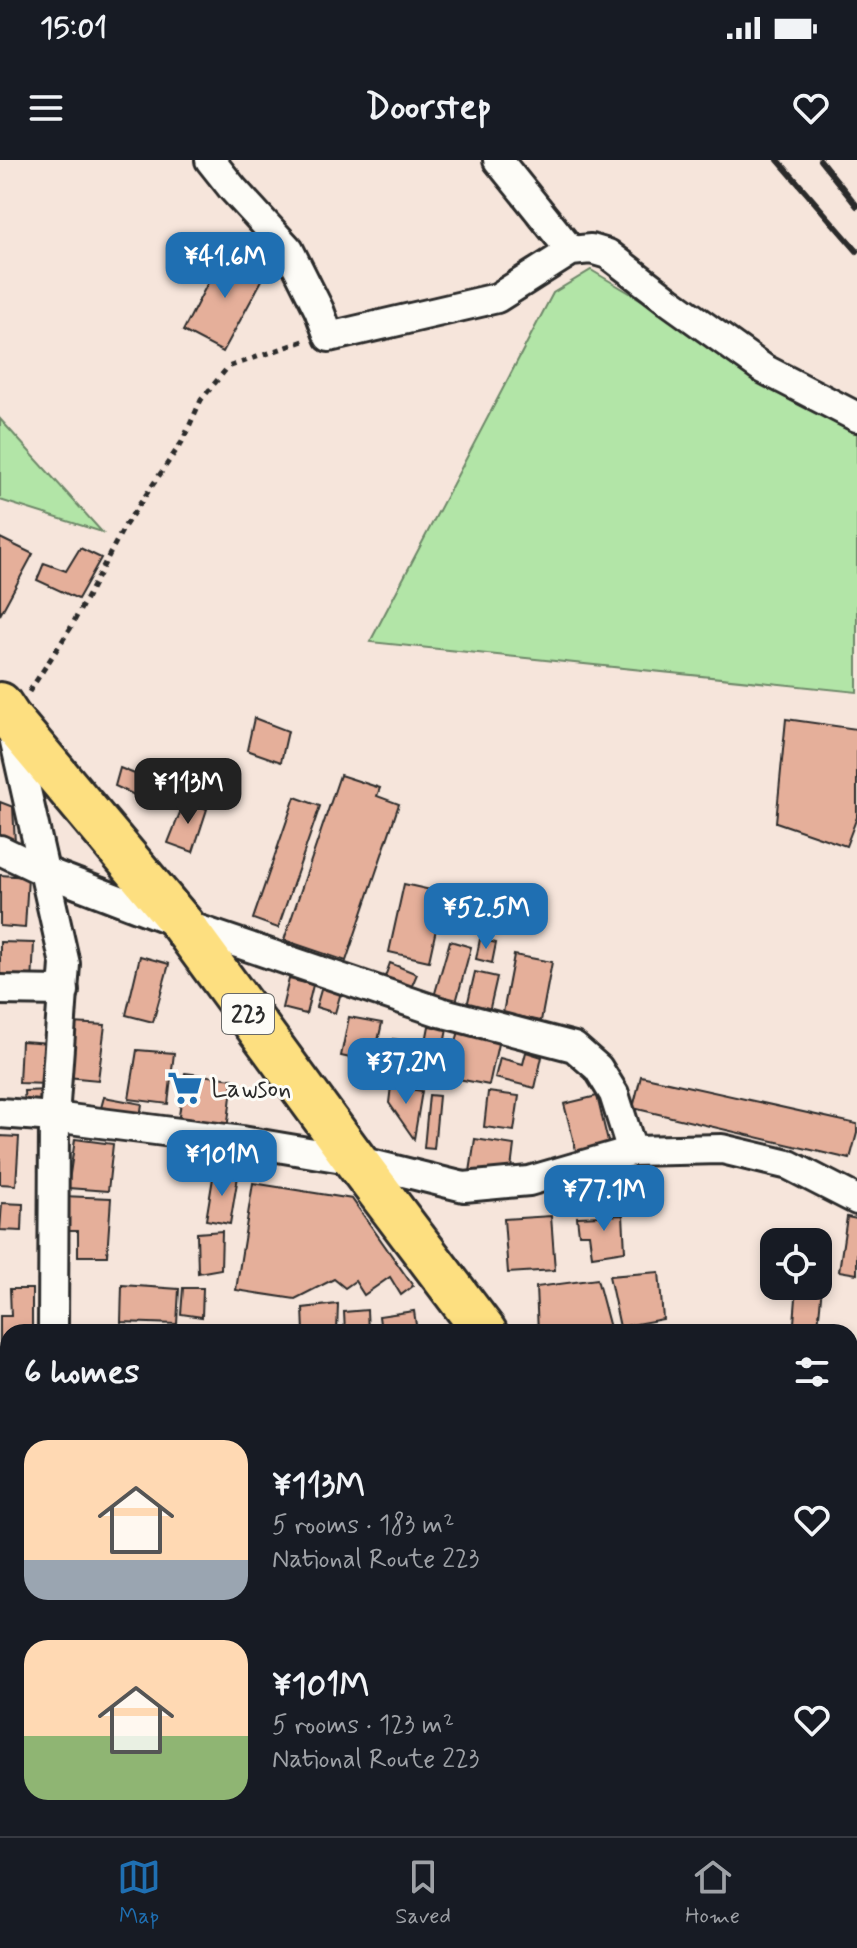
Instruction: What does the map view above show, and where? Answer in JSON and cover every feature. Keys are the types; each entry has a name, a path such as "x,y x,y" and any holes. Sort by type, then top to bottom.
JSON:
{"highway":[{"name":"223","path":"5,712 182,924 479,1324"}],"street":[{"path":"210,160 289,250 329,337 497,298 571,251 591,249 608,254 764,369 857,417"},
{"path":"498,160 571,251"},
{"path":"5,712 46,872 65,964 54,1117 53,1324"},
{"path":"0,850 46,872 182,924 440,1012 574,1047 598,1068 614,1094 632,1151"},
{"path":"0,990 64,991"},
{"path":"0,1113 242,1141 355,1160 464,1187 529,1181 632,1151 722,1149 789,1165 857,1200"}],"path":[{"path":"5,712 70,629 124,527 182,442 201,400 228,367 310,339 329,337"}],"green space":[{"path":"591,270 857,428 857,692 370,642 553,293"},
{"path":"0,419 102,532 0,500"}],"building":[{"path":"226,248 267,271 223,352 183,331"},
{"path":"0,538 33,554 0,615"},
{"path":"80,548 101,558 78,599 37,580 44,563 66,571"},
{"path":"254,718 288,731 281,762 247,750"},
{"path":"786,719 857,729 857,817 846,846 776,822"},
{"path":"120,768 157,783 152,803 115,786"},
{"path":"340,775 380,788 377,796 399,804 346,961 284,940"},
{"path":"295,797 320,806 278,928 253,919"},
{"path":"185,800 207,809 193,852 168,843"},
{"path":"0,802 13,807 15,843 0,838"},
{"path":"0,875 28,877 25,928 0,926"},
{"path":"404,884 444,893 429,961 389,952"},
{"path":"480,939 496,943 492,963 476,959"},
{"path":"450,941 471,947 455,1006 433,1000"},
{"path":"0,942 34,943 32,985 0,984"},
{"path":"514,955 552,962 541,1021 503,1013"},
{"path":"140,956 169,964 153,1022 126,1015"},
{"path":"390,963 417,974 408,995 382,985"},
{"path":"475,972 497,977 489,1012 467,1006"},
{"path":"289,979 313,985 306,1014 282,1008"},
{"path":"323,983 342,989 335,1013 316,1007"},
{"path":"349,1017 382,1023 373,1063 341,1056"},
{"path":"72,1023 105,1025 98,1080 67,1077"},
{"path":"429,1026 447,1029 437,1081 387,1071 393,1039 414,1043 413,1050 424,1052"},
{"path":"459,1030 499,1039 489,1085 448,1077"},
{"path":"21,1041 50,1043 48,1084 19,1083"},
{"path":"137,1050 174,1053 168,1104 129,1099"},
{"path":"526,1052 542,1057 535,1088 495,1078 500,1058 523,1064"},
{"path":"185,1073 233,1079 227,1130 178,1123"},
{"path":"641,1076 857,1124 850,1159 633,1108"},
{"path":"391,1086 422,1091 414,1139 389,1103"},
{"path":"51,1090 51,1108 25,1108 24,1091"},
{"path":"488,1092 519,1096 514,1131 484,1127"},
{"path":"429,1095 439,1096 434,1149 424,1148"},
{"path":"597,1096 609,1146 577,1154 564,1104"},
{"path":"104,1097 142,1104 139,1124 98,1119"},
{"path":"0,1136 19,1137 16,1185 0,1184"},
{"path":"75,1139 113,1144 108,1191 68,1188"},
{"path":"475,1139 514,1145 510,1177 470,1172"},
{"path":"214,1172 238,1176 230,1224 206,1220"},
{"path":"253,1183 352,1199 413,1286 401,1295 390,1277 364,1295 355,1281 345,1288 334,1279 295,1299 236,1290"},
{"path":"62,1196 111,1198 107,1256 78,1256 78,1231 61,1231"},
{"path":"2,1203 23,1204 22,1231 0,1230"},
{"path":"623,1215 625,1251 592,1256 589,1234 579,1234 577,1217"},
{"path":"551,1216 555,1270 508,1273 504,1219"},
{"path":"847,1217 857,1219 857,1274 839,1271"},
{"path":"222,1231 221,1269 198,1273 197,1233"},
{"path":"659,1272 663,1319 619,1324 609,1276"},
{"path":"597,1279 609,1324 538,1324 536,1287"},
{"path":"122,1285 179,1289 177,1324 121,1322"},
{"path":"183,1288 203,1288 202,1317 181,1314"},
{"path":"10,1289 32,1289 32,1324 0,1324 0,1316 11,1316"},
{"path":"796,1300 821,1300 818,1324 794,1323"},
{"path":"338,1304 337,1324 304,1324 303,1308"},
{"path":"367,1310 368,1324 345,1324 344,1312"},
{"path":"414,1311 416,1324 380,1324 379,1316"}],"railway":[{"path":"778,160 857,251"},
{"path":"820,160 857,206"}],"place":[{"name":"Lawson","path":"185,1088"}]}
